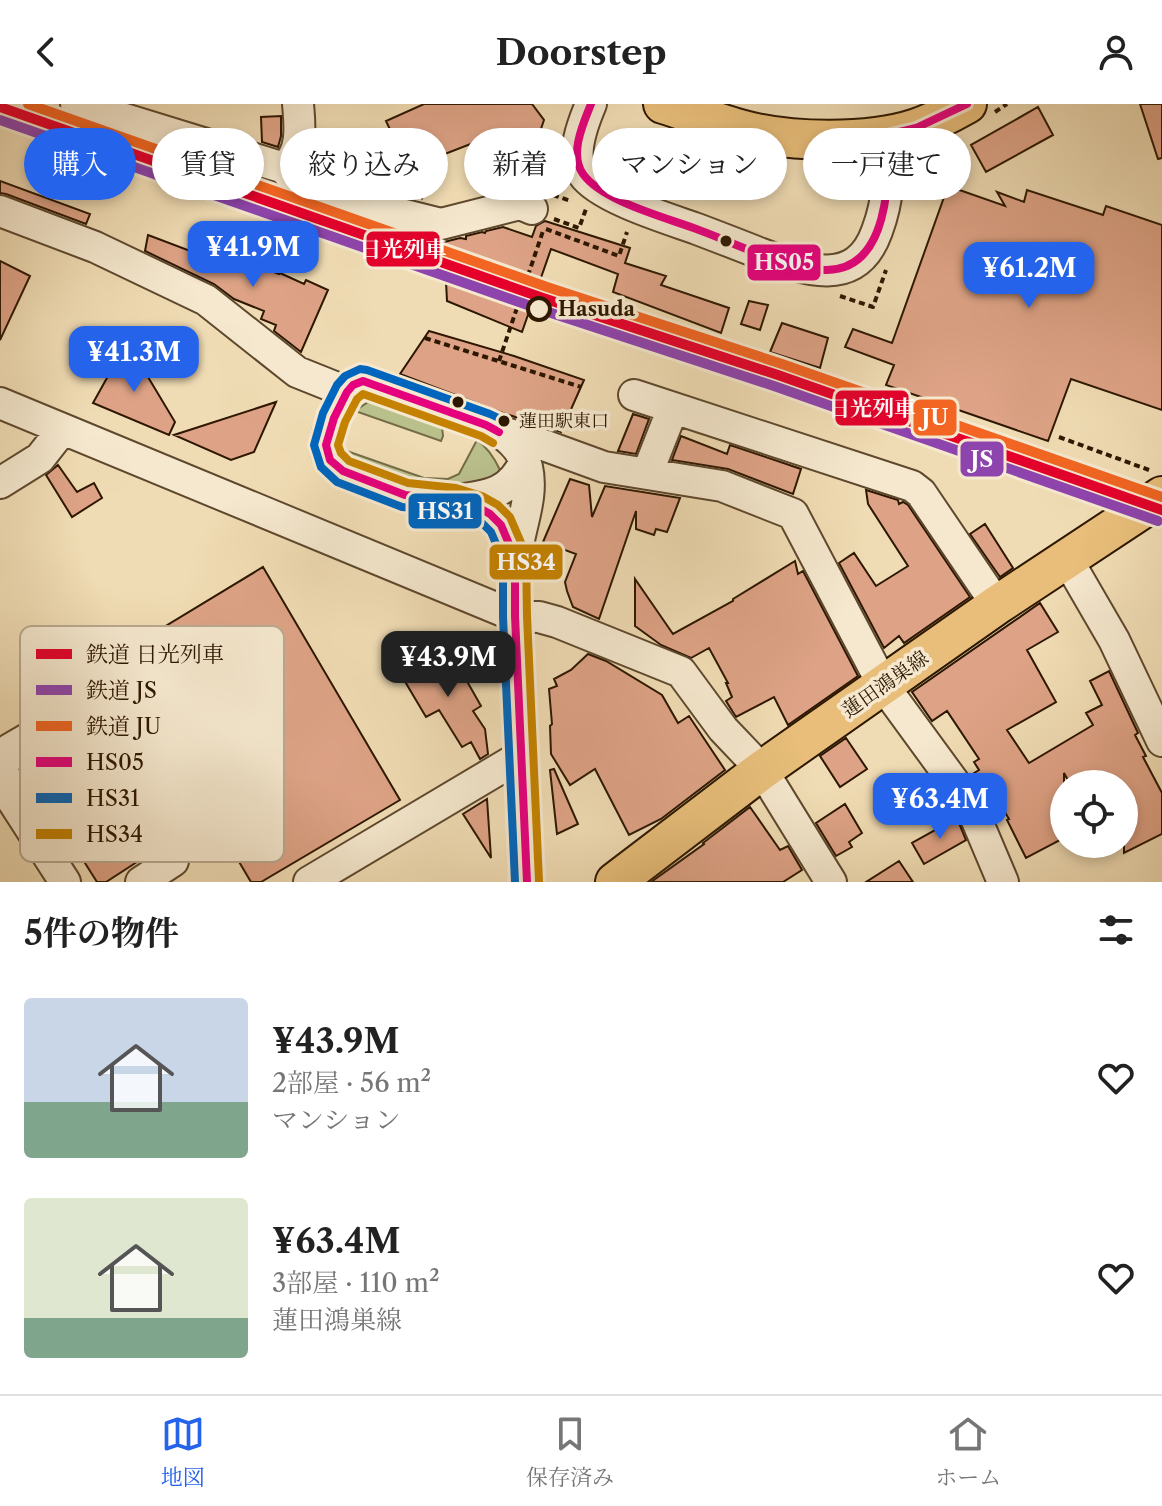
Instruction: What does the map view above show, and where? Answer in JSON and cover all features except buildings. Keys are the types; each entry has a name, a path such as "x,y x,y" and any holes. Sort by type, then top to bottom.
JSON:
{"main road":[{"path":"663,104 744,117 773,136 803,140"},
{"path":"916,128 978,110"},
{"name":"蓮田鴻巣線","path":"615,882 762,770 1067,559 1158,484"}],"street":[{"path":"76,104 280,167"},
{"path":"298,104 300,128"},
{"path":"591,104 578,154 583,174 596,186 623,201 790,264 821,271 849,267 864,256 873,241 887,200"},
{"path":"351,200 441,224 520,204 540,205"},
{"path":"0,211 95,247 206,300 297,372 347,392"},
{"path":"515,558 501,525 476,506 454,500 405,495 343,471 330,460 326,445 334,418 353,385 363,381 371,383 486,425 518,447 525,460 529,484 515,558 515,616 527,882"},
{"path":"634,395 912,486 921,493 997,605"},
{"path":"0,403 515,616 539,617 557,622 681,672 723,729 762,770 831,882"},
{"path":"647,474 673,408"},
{"path":"0,483 40,458 62,430"},
{"path":"499,432 604,467 722,486 793,514 883,685 970,804 1003,882"},
{"path":"454,500 495,493 519,476 525,460"},
{"path":"1067,559 1114,640 1162,741"},
{"path":"3,755 9,795 20,812"},
{"path":"309,882 521,756"},
{"path":"52,862 65,882"},
{"path":"141,882 171,862"}],"path":[{"path":"978,110 1007,104"},
{"path":"499,361 523,298 541,200"},
{"path":"540,205 574,202"},
{"path":"540,205 619,256 630,223"},
{"path":"540,205 547,217 579,228 587,207"},
{"path":"831,293 873,307 888,266"},
{"path":"425,338 581,387"},
{"path":"1059,437 1158,484"}],"green space":[{"path":"368,402 396,408 442,427 441,441 355,411"},
{"path":"477,440 490,453 500,470 494,482 478,490 417,488 354,464 347,451 424,478 448,479 459,474"}],"rail line":[{"name":"JU","path":"28,104 547,287 782,364 1162,497"},
{"name":"日光列車","path":"0,107 543,298 778,375 1162,510"},
{"name":"JS","path":"0,120 1158,521"}],"transit line":[{"name":"HS05","path":"591,104 579,139 577,157 583,174 592,184 620,201 762,255 796,266 827,270 848,266 863,255 874,238 886,197 887,135 916,128 967,104"},
{"name":"HS31","path":"505,421 360,369 345,376 337,385 323,413 314,445 321,467 337,482 402,507 471,517 491,532 503,560 515,882"},
{"name":"HS05","path":"499,432 363,381 347,392 334,418 326,445 330,460 343,471 405,495 454,500 476,506 501,525 515,558 527,882"},
{"name":"HS34","path":"493,443 363,394 345,422 338,445 349,461 408,483 456,488 482,496 510,517 526,554 539,881"}],"place":[{"name":"Hasuda","path":"539,309"},
{"name":"蓮田駅東口","path":"504,421"}]}
